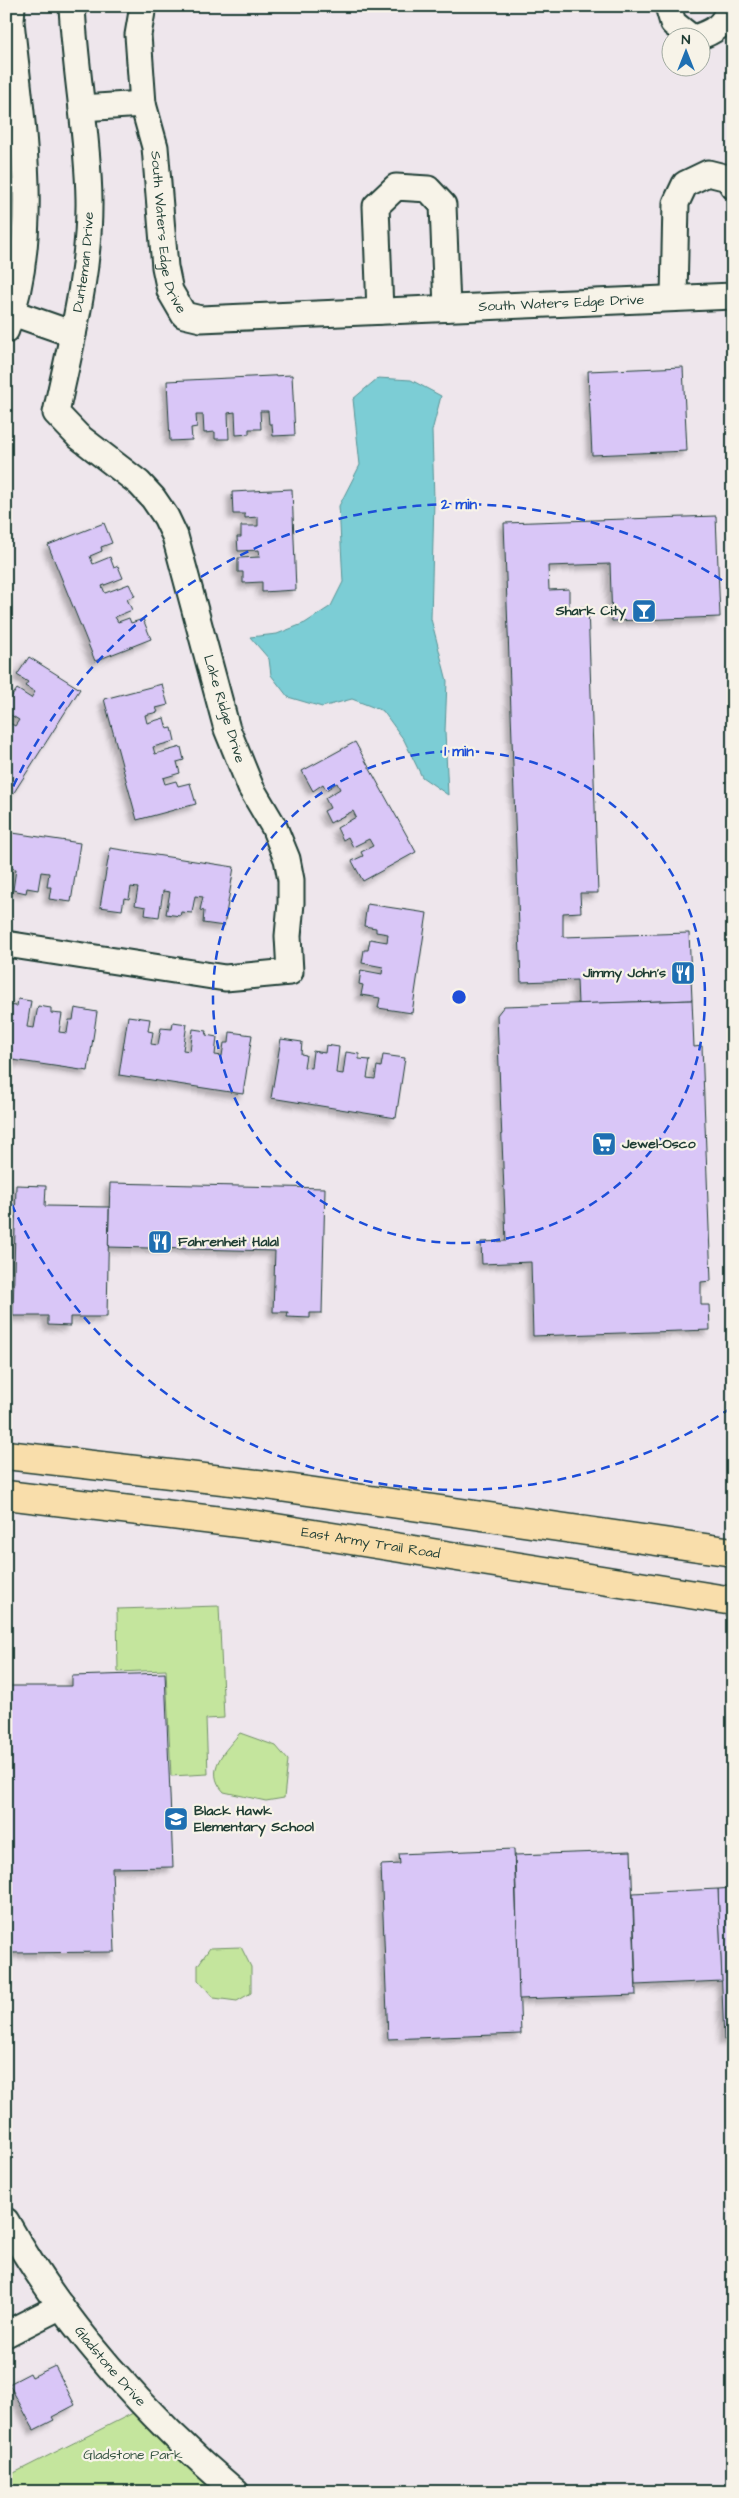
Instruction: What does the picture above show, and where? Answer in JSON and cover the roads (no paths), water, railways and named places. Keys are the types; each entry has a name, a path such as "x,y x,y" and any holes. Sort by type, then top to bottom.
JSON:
{"main road":[{"path":"6,1455 266,1485 733,1552"},
{"name":"East Army Trail Road","path":"6,1495 262,1526 733,1601"}],"street":[{"path":"12,6 10,56 25,169 24,244 10,321 73,334"},
{"name":"Dunteman Drive","path":"56,413 83,290 89,202 88,159 72,6"},
{"name":"South Waters Edge Drive","path":"143,6 138,35 143,104 155,147 165,267 170,291 184,315 201,319 733,296"},
{"path":"668,6 673,23 680,28"},
{"path":"712,31 727,19 729,6"},
{"path":"82,108 143,104"},
{"path":"674,298 676,203 685,184 708,173 728,178 733,186"},
{"path":"380,311 376,206 396,187 428,189 442,205 447,308"},
{"name":"Lake Ridge Drive","path":"6,944 226,978 290,972 288,936 291,880 286,859 274,827 250,788 227,729 175,536 154,498 139,483 78,436 56,413"},
{"name":"Gladstone Drive","path":"6,2220 61,2306 119,2377 190,2453 236,2492"},
{"path":"6,2334 61,2306"}],"water":[{"path":"378,378 411,380 441,396 432,431 434,500 431,619 447,681 445,731 448,795 422,777 404,740 383,711 352,699 322,707 288,697 271,675 269,659 250,637 277,634 305,623 331,606 343,582 339,506 360,465 353,399"}],"place":[{"name":"Shark City","path":"644,611"},
{"name":"Jimmy John's","path":"683,973"},
{"name":"Jewel-Osco","path":"604,1144"},
{"name":"Fahrenheit Halal","path":"160,1242"},
{"name":"Black Hawk Elementary School","path":"176,1819"}],"park label":[{"name":"Gladstone Park","path":"133,2455"}]}
